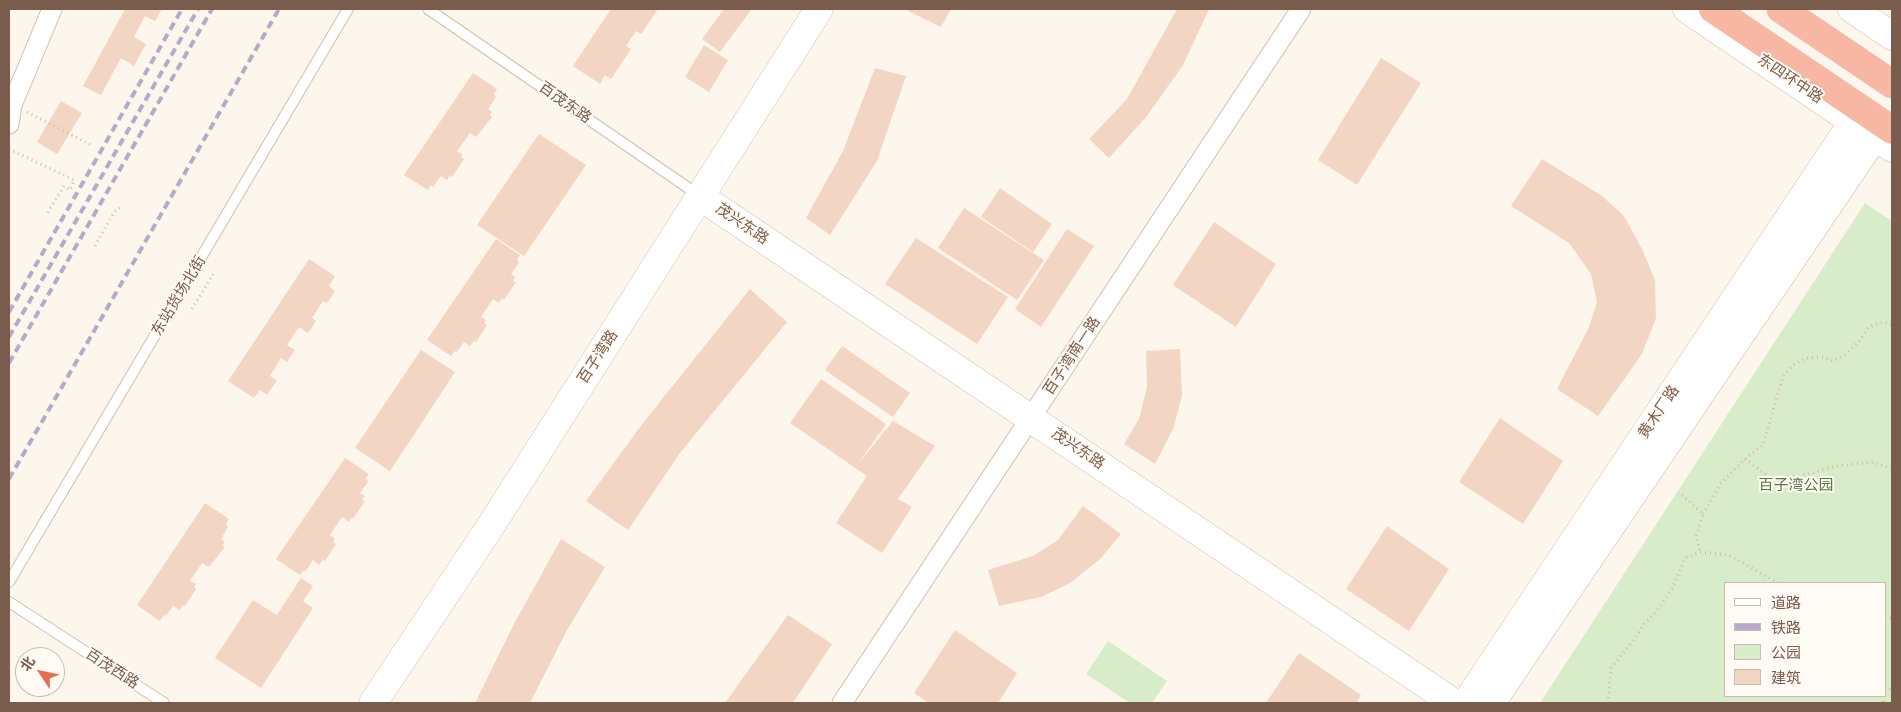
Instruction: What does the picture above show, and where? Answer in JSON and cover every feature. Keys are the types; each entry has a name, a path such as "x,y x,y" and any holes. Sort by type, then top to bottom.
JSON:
{"highway":[{"name":"东四环中路","path":"1713,9 1878,134"},
{"path":"1781,9 1892,84"}],"street":[{"path":"9,124 12,105 52,9"},
{"name":"百子湾路","path":"374,703 492,524 820,9"},
{"name":"百子湾南一路","path":"842,703 1301,9"},
{"name":"东四环中路","path":"1687,9 1878,134"},
{"name":"东四环中路","path":"1737,9 1892,115"},
{"path":"1801,9 1892,71"},
{"path":"1852,9 1891,32"},
{"path":"1491,703 1878,134"},
{"name":"黄木厂路","path":"1466,703 1878,134"},
{"name":"茂兴东路","path":"701,197 1454,703"}],"lane":[{"name":"东站货场北街","path":"9,582 348,9"},
{"name":"百茂东路","path":"428,9 701,197"},
{"name":"百茂西路","path":"9,602 164,703"}],"path":[{"path":"48,123 93,146"},
{"path":"9,150 74,180 70,190 64,186 46,215"},
{"path":"95,246 114,212 121,207"},
{"path":"192,309 215,271"},
{"path":"1700,552 1696,536 1703,514 1722,483 1746,458 1763,445 1783,376 1793,365 1806,358 1824,356 1833,361 1845,355 1859,341 1869,327 1883,322 1892,325"},
{"path":"1746,458 1772,479 1804,475 1837,466 1873,462 1892,469"},
{"path":"1682,495 1703,514"},
{"path":"1608,703 1611,668 1672,589 1685,558 1700,552 1728,555 1777,582"}],"green space":[{"name":"百子湾公园","path":"1865,203 1892,221 1892,703 1540,703"},
{"path":"1108,641 1167,681 1152,703 1130,703 1086,674"}],"building":[{"path":"125,9 162,9 155,21 145,16 134,37 146,44 134,66 121,58 101,95 83,86"},
{"path":"611,9 658,9 641,34 636,31 626,46 631,49 611,79 605,75 600,84 573,66"},
{"path":"724,9 751,10 720,52 702,39"},
{"path":"909,9 951,9 941,27 908,11"},
{"path":"1177,9 1209,9 1183,65 1147,116 1109,158 1089,139 1127,99"},
{"path":"704,45 728,60 709,92 685,77"},
{"path":"1381,58 1421,83 1357,185 1318,160"},
{"path":"875,68 906,76 877,161 830,235 806,218 843,151"},
{"path":"473,73 497,89 494,94 496,97 488,109 492,112 490,115 492,117 476,137 470,133 457,151 463,155 461,157 464,159 452,177 450,175 447,180 441,176 433,187 431,185 428,190 404,175"},
{"path":"61,101 82,113 57,154 37,142"},
{"path":"539,134 586,165 524,256 477,225"},
{"path":"1542,159 1602,196 1624,216 1642,249 1655,280 1656,318 1642,354 1598,416 1557,389 1589,327 1597,302 1591,274 1569,243 1511,206"},
{"path":"1000,188 1052,224 1033,252 981,217"},
{"path":"964,208 1044,260 1017,300 938,248"},
{"path":"1214,222 1276,264 1236,327 1173,285"},
{"path":"1067,229 1094,246 1041,327 1015,309"},
{"path":"916,238 1008,297 977,344 885,284"},
{"path":"496,239 520,255 517,259 519,263 511,274 515,277 513,281 516,282 504,300 502,298 499,303 493,299 481,317 486,320 484,323 487,325 476,342 474,341 470,346 464,342 457,352 455,351 451,356 427,340"},
{"path":"309,259 335,276 329,286 335,291 327,303 323,301 312,318 316,321 308,333 299,327 287,345 295,350 287,362 281,358 270,376 277,380 267,395 260,390 254,398 228,381"},
{"path":"750,289 787,322 680,453 628,530 586,501 643,423"},
{"path":"842,346 910,393 893,417 825,370"},
{"path":"1180,349 1182,396 1173,429 1155,464 1124,444 1139,419 1147,387 1146,351"},
{"path":"421,350 455,372 390,471 355,448"},
{"path":"821,379 886,424 857,465 893,421 935,446 898,499 912,507 882,553 836,523 867,476 790,423"},
{"path":"1500,418 1563,461 1523,524 1459,482"},
{"path":"345,458 369,474 366,478 368,482 360,493 365,496 362,500 365,501 349,522 342,517 330,535 335,539 333,542 336,544 325,561 323,560 319,565 313,560 306,571 304,570 300,575 276,559"},
{"path":"205,503 229,519 226,524 228,527 221,539 225,542 222,545 225,547 209,567 202,563 190,581 196,584 194,587 196,589 185,606 183,605 180,610 173,606 160,621 137,605"},
{"path":"1083,506 1121,534 1100,559 1070,583 1041,597 999,606 988,570 1033,556 1058,540"},
{"path":"1387,526 1449,569 1409,631 1346,589"},
{"path":"561,539 605,567 567,630 530,703 475,703 515,622"},
{"path":"301,578 313,586 303,601 313,608 261,688 215,658 253,600 277,615"},
{"path":"788,615 832,644 793,703 725,703"},
{"path":"955,630 1017,673 998,703 929,703 914,693"},
{"path":"1299,653 1361,695 1356,703 1266,703"}],"railway":[{"path":"9,312 182,9"},
{"path":"9,337 198,9"},
{"path":"9,363 212,9"},
{"path":"9,479 279,9"}]}
